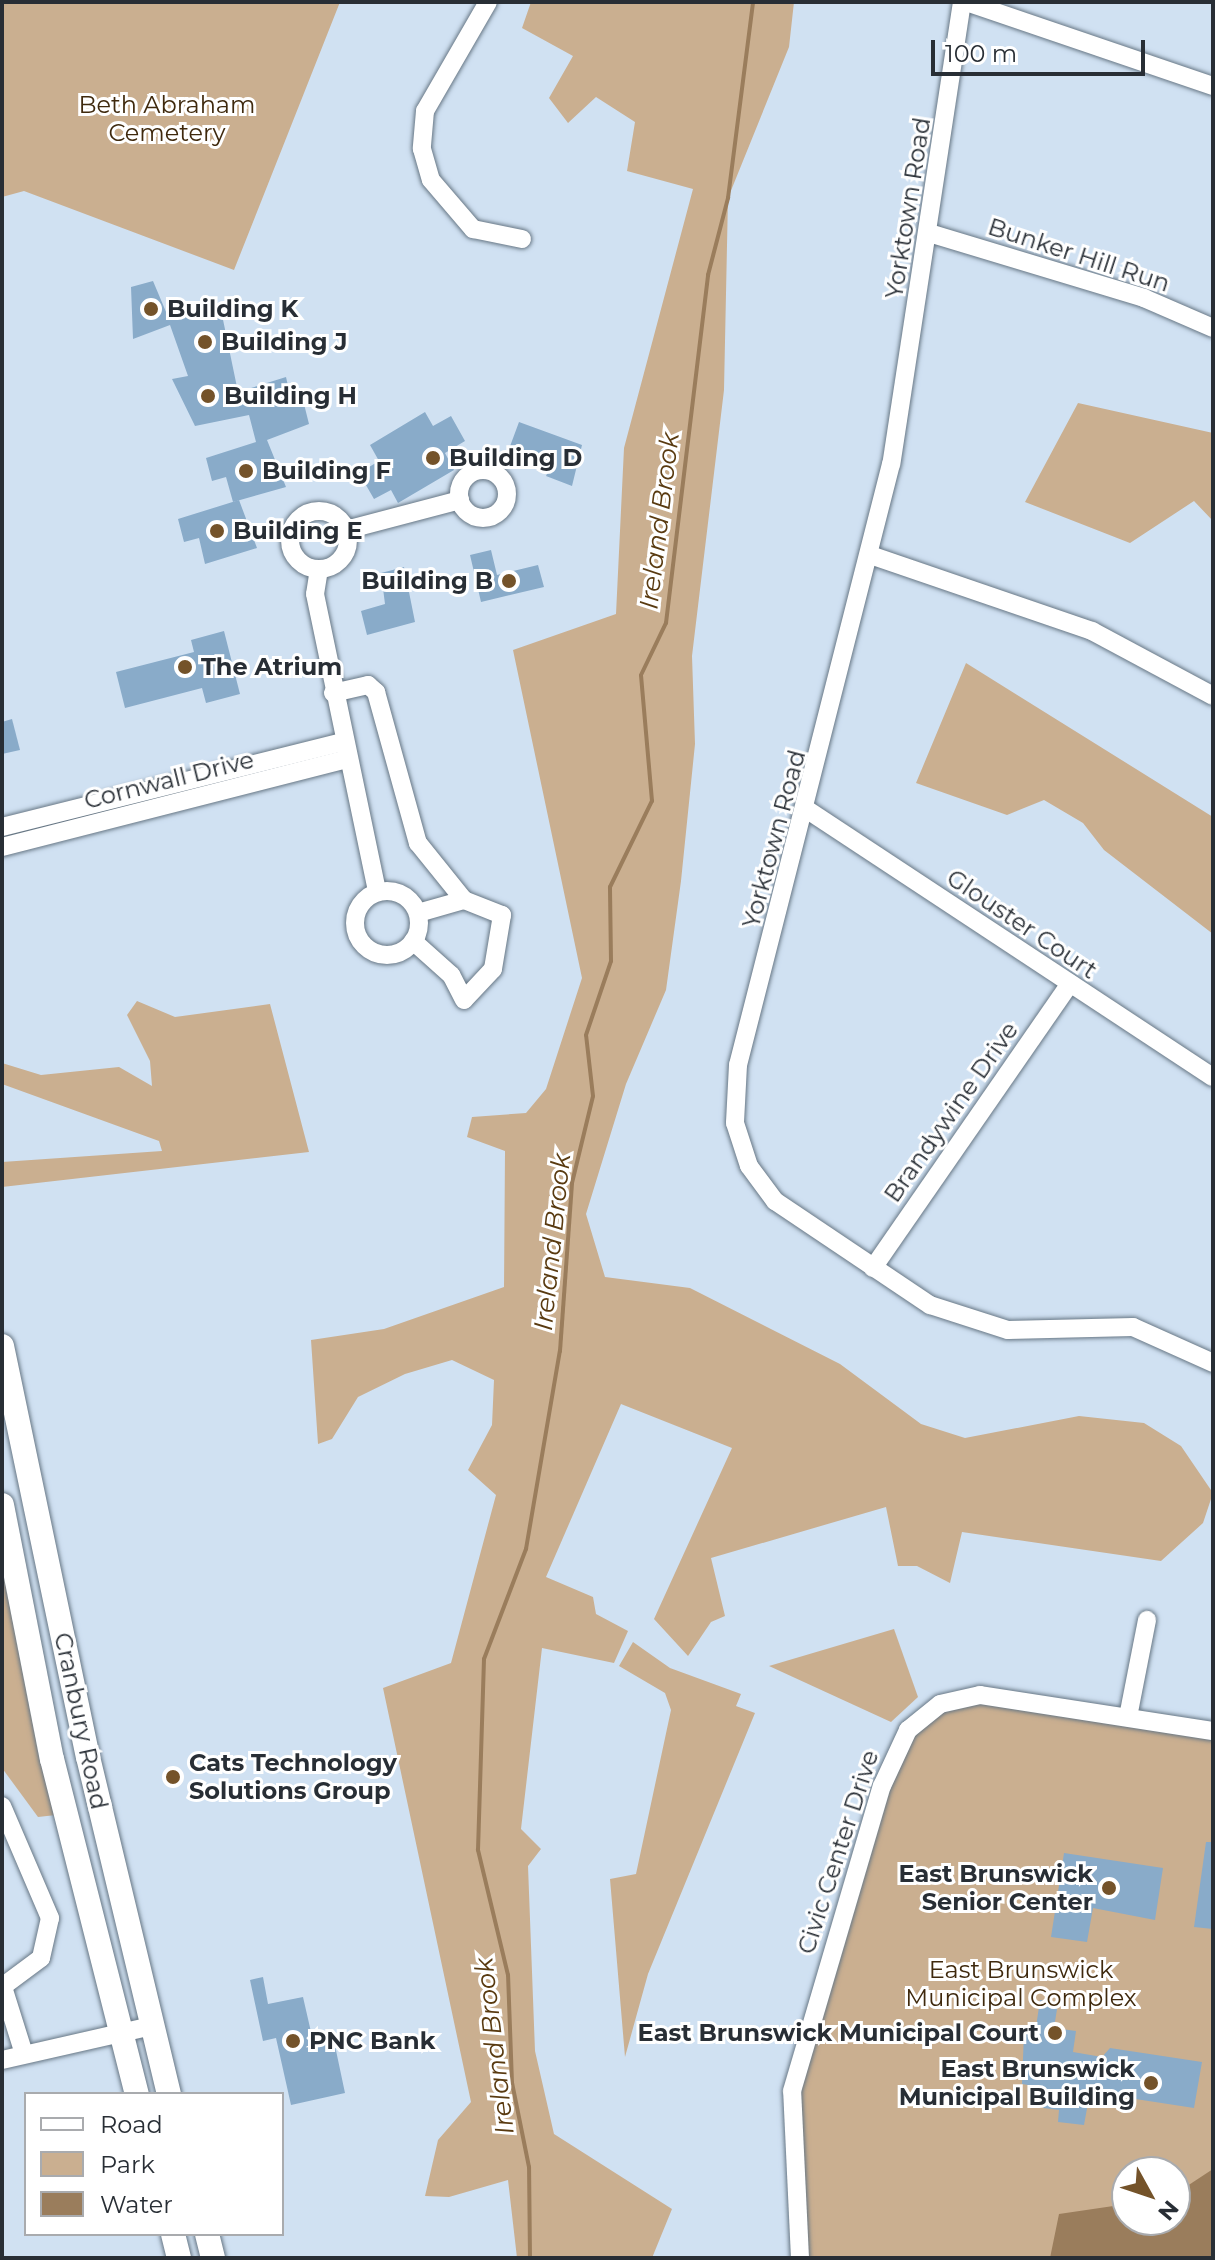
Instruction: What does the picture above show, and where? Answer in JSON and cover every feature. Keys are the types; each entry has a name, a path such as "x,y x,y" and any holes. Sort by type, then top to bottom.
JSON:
{"main road":[{"name":"Cranbury Road","path":"2,1346 168,2092"},
{"name":"Cranbury Road","path":"2,1505 52,1759 136,2092"},
{"path":"174,2236 179,2258"},
{"path":"208,2236 213,2258"}],"street":[{"path":"488,2 425,111 422,149 431,180 473,229 522,239"},
{"path":"964,2 1213,86"},
{"name":"Yorktown Road","path":"964,2 929,233 870,555 738,1065 735,1123 749,1166 775,1201 873,1268 968,1322 1029,1331 1133,1327 1213,1363"},
{"name":"Bunker Hill Run","path":"929,233 1144,298 1213,328"},
{"path":"346,530 460,500"},
{"path":"319,569 293,555 295,522 326,511 346,530"},
{"path":"319,569 343,557 346,530"},
{"path":"870,555 1092,631 1213,696"},
{"path":"319,569 315,594 345,751 377,892"},
{"path":"333,693 368,685 376,692 418,843 464,900 502,915 493,969 481,989 464,1000 451,975 413,941"},
{"name":"Cornwall Drive","path":"2,827 345,751"},
{"name":"Cornwall Drive","path":"2,847 345,751"},
{"name":"Glouster Court","path":"806,809 1213,1077"},
{"path":"413,941 385,955 358,938 360,906 377,892 397,892 418,913"},
{"path":"418,913 464,900"},
{"path":"413,941 418,913"},
{"name":"Brandywine Drive","path":"873,1268 1070,984"},
{"path":"1128,1717 1147,1620"},
{"name":"Civic Center Drive","path":"800,2258 792,2091 882,1786 908,1730 940,1704 980,1695 1213,1731"},
{"path":"2,1806 50,1918 41,1958 3,1987 24,2054"},
{"path":"2,2060 152,2026"}],"green space":[{"name":"Beth Abraham Cemetery","path":"2,2 340,2 234,270 24,191 2,197"},
{"path":"531,2 794,2 789,47 728,198 724,390 692,656 695,744 681,881 666,990 626,1084 586,1214 605,1277 690,1288 840,1364 921,1424 965,1438 1079,1416 1144,1423 1181,1446 1213,1493 1203,1523 1161,1561 962,1532 950,1583 917,1566 898,1566 886,1507 711,1558 725,1616 711,1622 688,1656 654,1619 732,1448 621,1404 546,1577 593,1597 596,1614 628,1631 614,1663 542,1648 521,1829 541,1849 528,1866 535,2051 554,2134 672,2209 652,2258 517,2258 508,2180 449,2197 425,2196 438,2140 471,2102 383,1688 451,1663 496,1495 468,1470 492,1425 494,1380 452,1360 405,1374 358,1397 332,1439 318,1444 311,1340 384,1329 504,1287 505,1151 467,1137 472,1117 526,1113 546,1089 582,978 513,650 616,614 624,448 693,189 627,171 635,122 596,97 568,123 549,98 573,56 522,28"},
{"path":"1078,403 1213,433 1213,521 1194,501 1130,543 1025,502"},
{"path":"966,663 1213,817 1213,934 1104,850 1083,823 1044,800 1007,815 916,783"},
{"path":"137,1001 175,1017 270,1004 309,1152 2,1187 2,1162 162,1151 159,1141 2,1084 2,1063 41,1075 119,1067 152,1086 150,1061 127,1015"},
{"path":"2,1544 56,1815 38,1817 2,1768"},
{"path":"894,1629 918,1697 891,1722 769,1666"},
{"path":"633,1642 670,1668 741,1694 736,1706 755,1713 648,1974 625,2057 610,1879 636,1874 671,1710 665,1693 619,1666"},
{"name":"East Brunswick Municipal Complex","path":"959,1698 1213,1731 1213,2258 800,2258 799,2061 896,1751"}],"water":[{"path":"1213,2169 1213,2258 1050,2258 1059,2214 1111,2206 1111,2236 1191,2236 1191,2183"}],"building":[{"path":"153,281 169,319 221,310 238,392 286,377 292,403 303,400 309,424 267,440 286,487 233,502 226,477 212,481 206,458 256,442 249,415 195,426 172,379 188,376 170,325 133,339 131,287"},
{"name":"Building D","path":"425,412 433,426 451,416 465,441 445,453 454,470 398,503 391,490 374,499 359,473 379,461 370,445"},
{"path":"519,422 582,445 572,486 546,476 551,465 509,449"},
{"name":"Building E","path":"239,500 257,548 205,564 199,538 184,542 178,519"},
{"name":"Building B","path":"491,550 497,575 538,565 544,587 481,602 470,555"},
{"path":"404,567 415,622 367,635 361,611 385,604 381,573"},
{"name":"The Atrium","path":"224,631 240,694 206,703 202,688 125,708 116,672 194,652 191,640"},
{"path":"12,719 20,750 2,754 2,722"},
{"path":"1206,1842 1213,1842 1213,1929 1194,1927"},
{"name":"East Brunswick Senior Center","path":"1064,1853 1163,1868 1155,1920 1093,1908 1087,1942 1051,1937"},
{"name":"PNC Bank","path":"263,1977 268,2004 303,1997 314,2045 334,2041 345,2093 291,2105 276,2038 263,2041 250,1980"},
{"path":"1040,2000 1058,2003 1054,2028 1076,2031 1073,2052 1102,2057 1110,2048 1202,2062 1194,2108 1090,2092 1084,2125 1058,2122 1059,2110 1043,2108 1046,2088 1022,2084 1024,2032 1035,2034"}],"waterway":[{"name":"Ireland Brook","path":"530,2258 529,2167 512,2083 508,1975 478,1850 484,1659 526,1549 560,1351 572,1183 593,1096 586,1035 611,961 610,887 652,801 641,675 666,623 708,275 728,198 753,2"}],"place":[{"name":"Building K","path":"151,309"},
{"name":"Building J","path":"205,342"},
{"name":"Building H","path":"208,396"},
{"name":"Building D","path":"433,458"},
{"name":"Building F","path":"246,471"},
{"name":"Building E","path":"217,531"},
{"name":"Building B","path":"509,581"},
{"name":"The Atrium","path":"185,667"},
{"name":"Cats Technology Solutions Group","path":"173,1777"},
{"name":"East Brunswick Senior Center","path":"1109,1888"},
{"name":"East Brunswick Municipal Court","path":"1055,2033"},
{"name":"PNC Bank","path":"293,2041"},
{"name":"East Brunswick Municipal Building","path":"1151,2083"}]}
